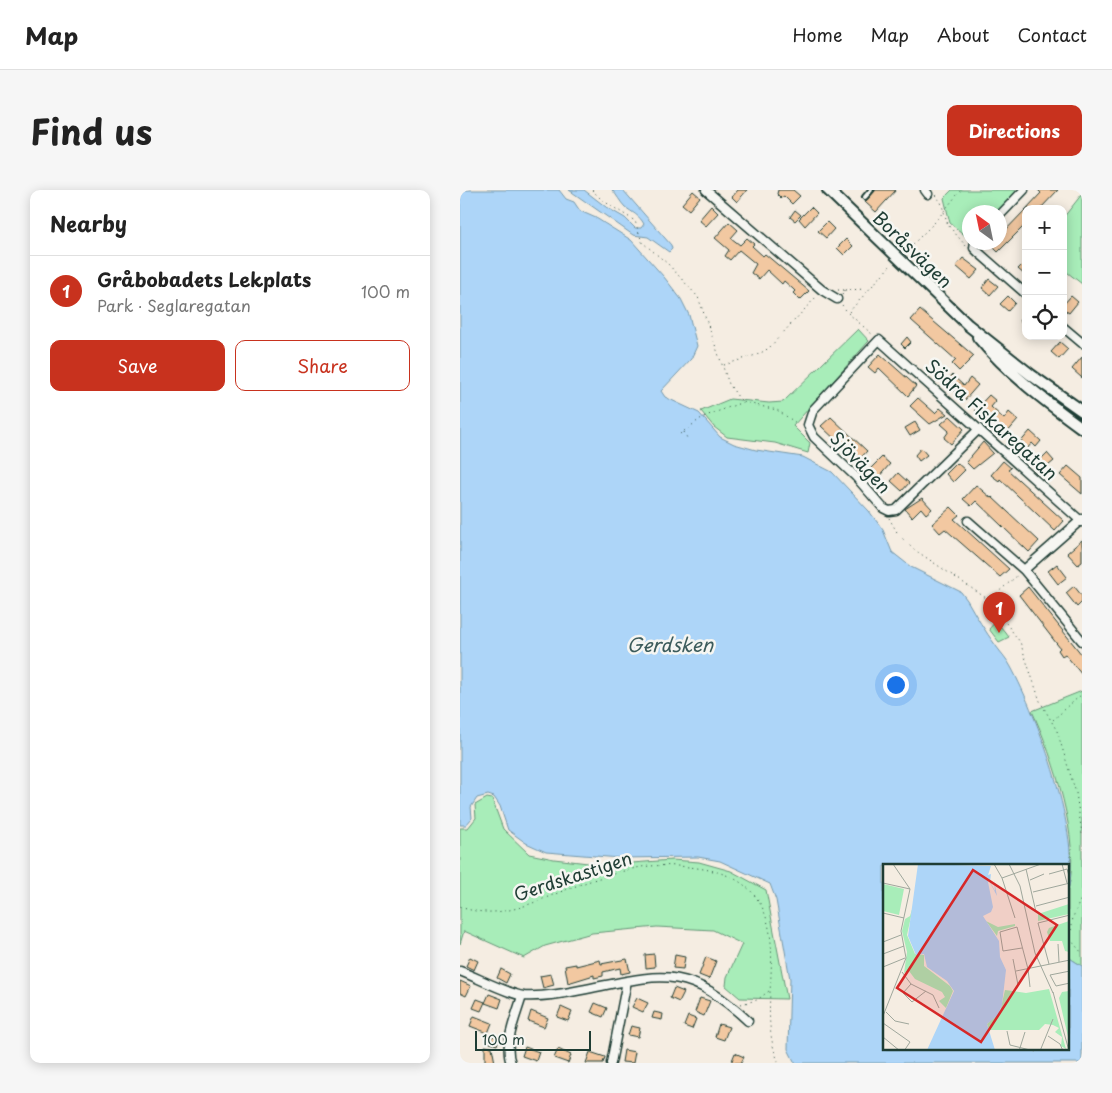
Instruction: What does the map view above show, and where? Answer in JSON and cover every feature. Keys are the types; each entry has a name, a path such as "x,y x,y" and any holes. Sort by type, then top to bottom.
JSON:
{"main road":[{"name":"Boråsvägen","path":"820,190 835,198"},
{"name":"Boråsvägen","path":"828,190 968,325 1031,375 1082,411"},
{"name":"Boråsvägen","path":"968,325 991,353 1025,384 1082,428"}],"street":[{"path":"706,190 822,290 837,299"},
{"path":"1007,208 1024,190"},
{"path":"977,250 1022,290"},
{"path":"1067,330 1082,343"},
{"name":"Sjövägen","path":"879,340 813,410 808,425 814,437 856,477 883,508 889,511 896,510 978,430"},
{"name":"Södra Fiskaregatan","path":"879,340 1081,520"},
{"path":"1024,570 1081,520"},
{"path":"968,521 1024,570 1082,640"},
{"path":"460,971 522,996 554,995 663,976 694,982 720,996 748,1021"},
{"path":"611,1063 627,981"},
{"path":"511,1063 508,1054 509,1046 522,996"}],"lane":[{"path":"865,197 871,190"}],"path":[{"path":"592,190 602,200 630,217 637,226 640,239 698,297 724,365 729,384 743,402"},
{"path":"903,254 935,222 961,190"},
{"path":"848,313 890,266"},
{"path":"869,291 866,289 845,290 837,299 848,313 879,340"},
{"path":"724,365 759,354 769,348 822,290"},
{"path":"680,434 703,417 743,402 777,410 800,425 808,425"},
{"path":"683,431 687,438"},
{"path":"889,511 892,526 905,543 988,600 1020,642 1040,701 1052,720 1076,792 1082,834"},
{"path":"988,600 1024,570"},
{"path":"1052,720 1082,694"},
{"name":"Gerdskastigen","path":"460,907 483,913 505,911 583,884 641,867 687,867 730,876 747,887 762,908 772,945 768,1028 779,1063"},
{"path":"1082,896 1073,917 1070,940 1082,953"},
{"path":"734,1008 757,1000 769,991"}],"green space":[{"path":"952,190 1019,190 1005,205 962,205 962,233 950,223 944,198"},
{"path":"1082,194 1082,284 1067,272 1067,213"},
{"path":"858,329 869,341 793,426 810,443 808,453 775,443 727,437 714,427 701,411 730,399 769,403 783,402"},
{"path":"996,621 1009,637 999,642 989,629"},
{"path":"1082,691 1082,966 1070,958 1071,849 1068,825 1056,775 1032,711"},
{"path":"487,798 492,799 503,829 529,854 605,865 672,860 699,862 731,871 766,890 787,999 740,998 726,986 727,977 742,944 713,930 657,927 592,933 545,946 524,958 464,931 460,944 460,828 468,828 476,818 475,805"}],"water":[{"name":"Gerdsken","path":"460,190 559,190 566,199 574,202 580,211 596,218 631,240 681,299 689,315 697,346 691,359 661,391 665,397 699,413 720,437 734,444 756,450 803,457 832,472 869,511 883,530 892,552 911,567 961,592 984,629 1008,661 1022,689 1045,746 1063,809 1069,840 1071,867 1070,875 1070,864 883,864 883,1050 1070,1050 1070,958 1082,966 1082,1063 795,1063 788,1049 790,979 776,900 770,884 720,861 698,857 620,858 546,852 526,843 508,830 500,806 494,797 488,795 477,798 471,807 472,818 466,825 460,825"},
{"path":"569,190 584,190 606,207 625,218 635,228 641,228 644,224 642,221 636,214 625,207 612,190 623,190 671,245 672,249 669,252 648,237 633,235"}],"building":[{"path":"738,190 747,190 737,202 732,197"},
{"path":"778,190 793,190 800,196 792,204 784,196 781,198 777,194"},
{"path":"876,190 896,190 876,212 865,202"},
{"path":"1038,190 1058,190 1044,205 1030,205 1041,193"},
{"path":"693,191 700,197 689,210 682,204"},
{"path":"711,206 718,213 706,226 699,220"},
{"path":"811,207 817,213 805,226 799,219"},
{"path":"795,210 801,215 795,221 790,217"},
{"path":"1022,213 1022,228 1007,243 1007,229"},
{"path":"729,222 738,230 731,238 740,245 747,238 754,244 752,246 763,256 765,254 809,291 800,300 793,293 795,291 793,289 784,281 782,284 767,270 759,279 751,273 756,264 739,250 730,260 725,256 729,250 715,238"},
{"path":"827,222 834,229 826,238 818,231"},
{"path":"846,239 853,246 844,255 837,248"},
{"path":"963,258 979,270 971,279 956,266"},
{"path":"989,279 998,286 990,295 982,288"},
{"path":"1008,296 1015,303 1008,311 1000,304"},
{"path":"1071,296 1078,302 1069,313 1067,312 1067,300"},
{"path":"920,310 974,356 959,371 952,364 956,360 911,320"},
{"path":"907,337 911,342 905,348 901,344"},
{"path":"1060,342 1068,349 1059,359 1051,352"},
{"path":"880,354 916,386 908,396 879,368 875,373 868,367"},
{"path":"1082,357 1082,378 1072,369"},
{"path":"952,375 964,386 970,378 978,385 964,401 946,382"},
{"path":"989,395 996,401 991,407 1004,419 1009,412 1018,420 1006,434 975,410"},
{"path":"918,398 935,413 940,408 947,414 930,424 910,406"},
{"path":"950,416 964,429 951,444 944,438 949,431 941,424"},
{"path":"831,417 867,451 858,461 821,426"},
{"path":"915,422 920,430 910,436 905,428"},
{"path":"1030,431 1041,441 1036,447 1032,443 1025,451 1018,445"},
{"path":"983,442 993,453 973,469 966,462"},
{"path":"921,448 927,455 919,461 915,455"},
{"path":"1047,453 1054,461 1043,470 1037,463"},
{"path":"882,457 890,464 877,479 868,471"},
{"path":"1003,461 1011,468 1008,470 1064,521 1055,531 1000,479 999,481 991,475"},
{"path":"957,463 965,470 953,482 946,474"},
{"path":"1068,466 1082,478 1082,494 1060,475"},
{"path":"898,473 909,483 902,491 891,481"},
{"path":"976,485 992,497 1039,541 1029,552 976,501 971,506 963,499"},
{"path":"922,498 932,509 926,514 921,508 912,517 905,509"},
{"path":"951,507 959,515 954,519 1009,569 1000,577 945,529 940,533 932,524"},
{"path":"1082,540 1082,562 1078,565 1067,553"},
{"path":"1057,564 1067,577 1058,584 1048,571"},
{"path":"1074,586 1082,596 1082,602 1077,607 1066,593"},
{"path":"1028,587 1082,655 1082,675 1065,654 1062,656 1058,650 1060,648 1019,595"},
{"path":"654,954 655,967 646,968 645,955"},
{"path":"675,955 685,957 683,969 673,968"},
{"path":"470,957 478,961 474,970 466,966"},
{"path":"706,957 716,961 709,979 699,975"},
{"path":"627,959 630,972 621,974 620,968 603,972 603,976 594,978 594,975 568,983 565,966 576,964 576,966 600,960 601,964"},
{"path":"501,969 510,974 506,983 497,978"},
{"path":"551,974 554,985 543,988 540,976"},
{"path":"460,981 471,986 466,996 460,993"},
{"path":"674,988 684,992 679,1002 670,998"},
{"path":"489,994 502,999 499,1008 485,1003"},
{"path":"637,998 648,1003 643,1012 632,1007"},
{"path":"700,998 710,1001 704,1016 695,1012"},
{"path":"477,999 485,1002 481,1011 473,1008"},
{"path":"595,1003 607,1008 603,1017 591,1012"},
{"path":"561,1007 572,1012 568,1021 557,1017"},
{"path":"531,1011 548,1018 544,1027 528,1021"},
{"path":"654,1012 663,1014 662,1020 652,1018"},
{"path":"474,1016 492,1023 488,1033 470,1026"},
{"path":"688,1016 696,1019 692,1029 684,1026"},
{"path":"719,1024 729,1027 724,1040 715,1037"},
{"path":"631,1026 640,1028 638,1037 628,1035"},
{"path":"492,1036 499,1037 497,1045 490,1043"},
{"path":"485,1046 492,1047 495,1063 485,1063"},
{"path":"525,1047 539,1052 536,1061 522,1056"},
{"path":"558,1049 571,1055 568,1063 554,1058"},
{"path":"624,1050 635,1052 633,1063 622,1062"},
{"path":"590,1052 605,1057 603,1063 586,1063"},
{"path":"735,1053 744,1057 741,1063 731,1063"}],"place":[{"name":"Gråbobadets Lekplats","path":"999,633"}]}
